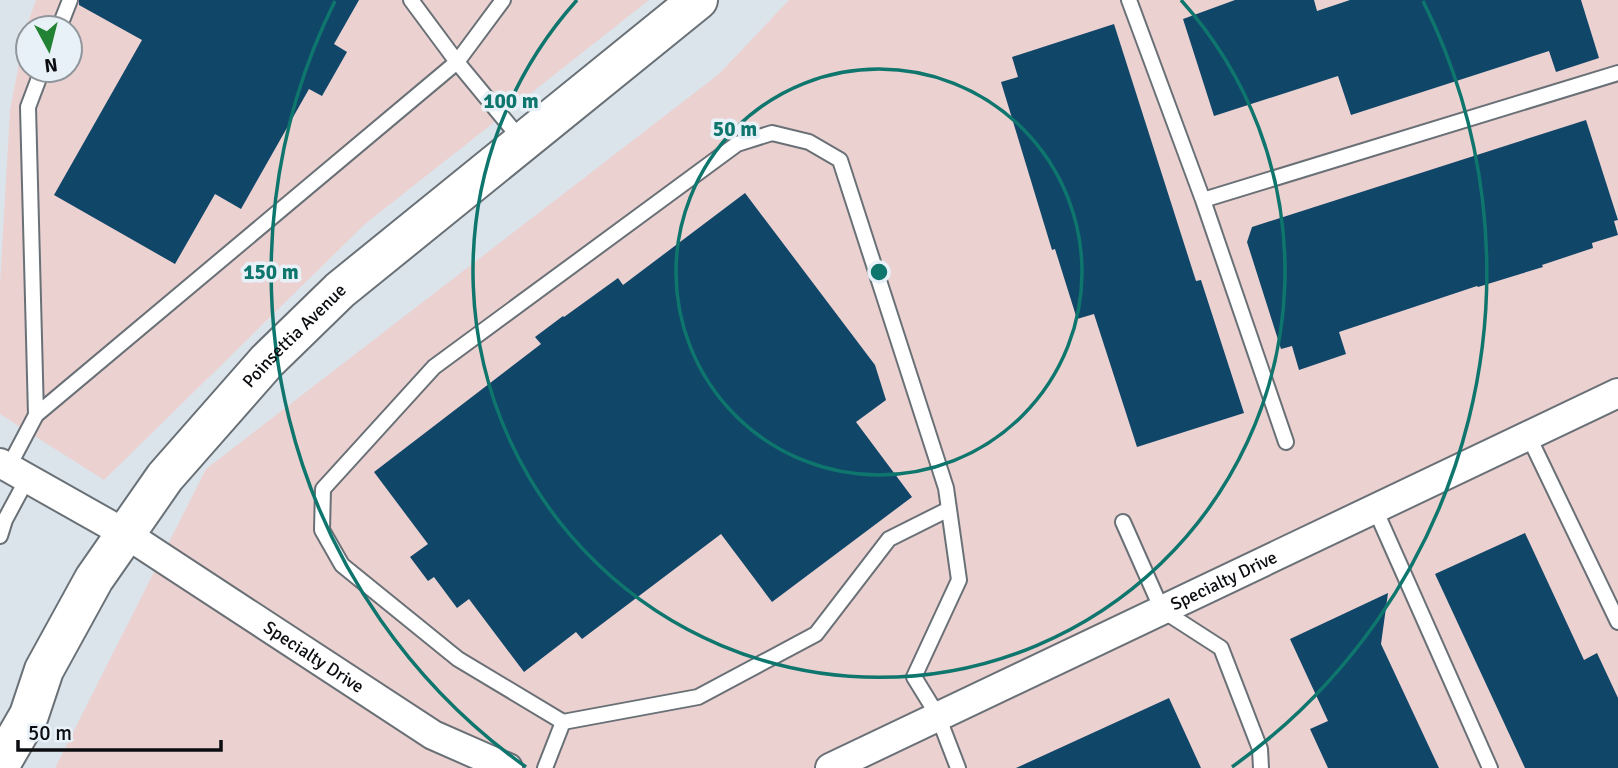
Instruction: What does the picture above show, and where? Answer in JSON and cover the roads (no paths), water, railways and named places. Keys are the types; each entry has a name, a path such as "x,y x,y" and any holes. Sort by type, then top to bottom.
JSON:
{"main road":[{"name":"Poinsettia Avenue","path":"0,765 29,715 50,659 94,579 165,477 267,361 340,290 698,0"}],"street":[{"name":"Specialty Drive","path":"830,768 1618,393"},
{"name":"Specialty Drive","path":"12,470 126,534 433,735 508,768"}],"lane":[{"path":"411,0 457,62 523,142"},
{"path":"36,415 457,62 503,0"},
{"path":"1129,0 1203,200 1286,442"},
{"path":"1203,200 1618,73"},
{"path":"0,536 12,470 36,415 27,107 36,84"},
{"path":"949,509 889,539 816,634 698,697 562,722 458,659 342,565 321,530 323,489 433,367 737,144 772,134 809,142 840,160 946,488 949,509 959,580 914,677 938,716 958,768"},
{"path":"1528,435 1618,622"},
{"path":"1375,509 1490,768"},
{"path":"1123,522 1162,610 1221,648 1260,749 1261,768"},
{"path":"545,768 562,722"}]}
